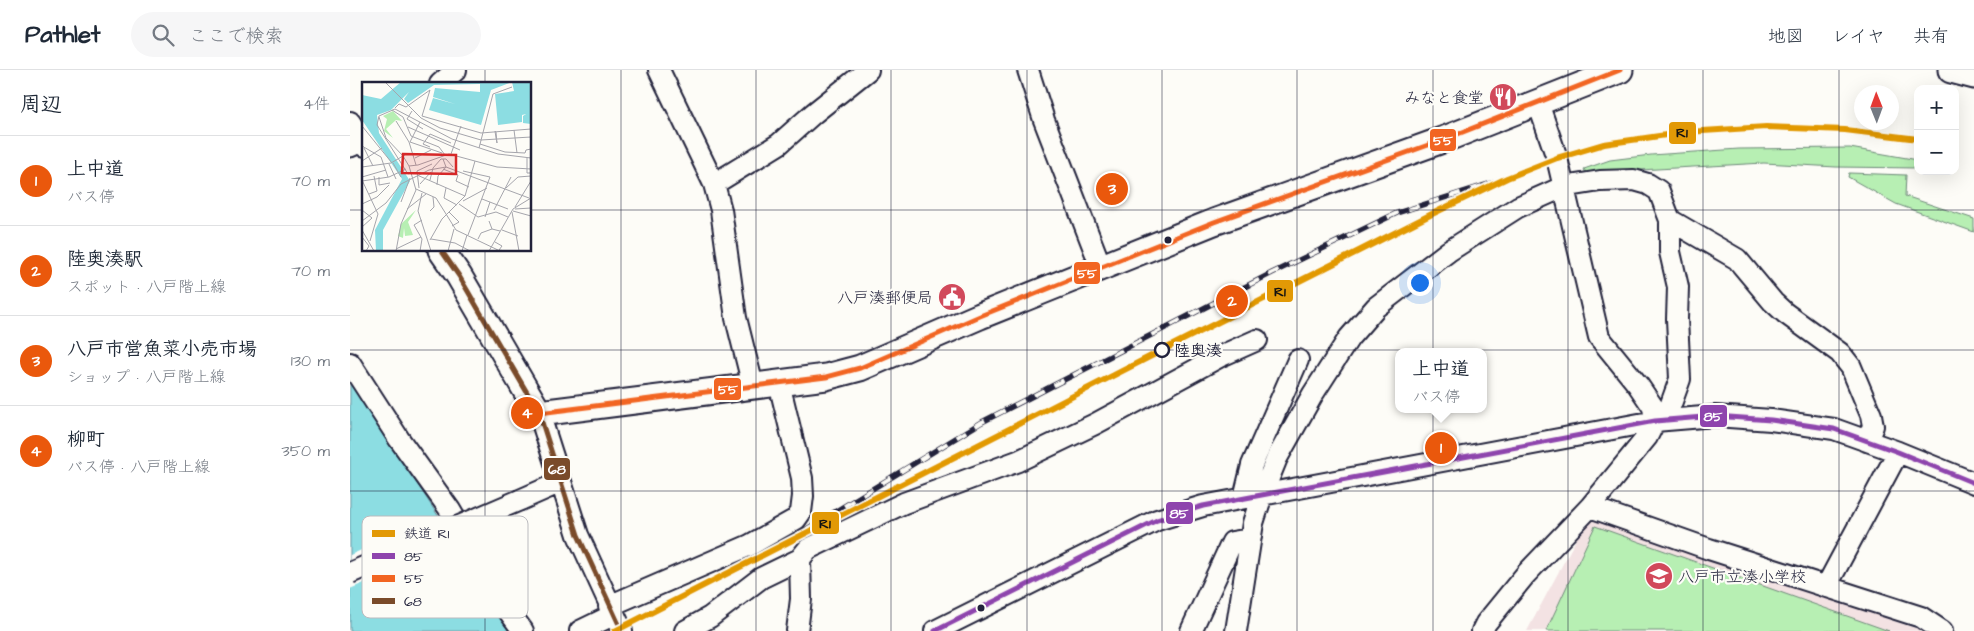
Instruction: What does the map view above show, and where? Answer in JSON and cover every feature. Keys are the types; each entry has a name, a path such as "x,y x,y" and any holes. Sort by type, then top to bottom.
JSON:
{"main road":[{"path":"442,251 459,276 539,413 826,377 860,368 980,316 1214,222 1445,139 1620,70"}],"street":[{"path":"442,82 456,70"},
{"path":"659,70 714,184 721,210 736,318 753,386"},
{"path":"714,184 779,144 814,112 868,70"},
{"path":"1028,70 1044,120 1101,267"},
{"path":"1482,631 1486,623 1526,574 1590,507 1647,437 1655,421 1653,407 1638,385 1599,337 1563,188 1558,158 1538,103"},
{"path":"1253,496 1313,394 1349,338 1376,307 1449,251 1518,207 1563,188 1620,179 1648,184 1659,191 1670,220 1670,252 1678,287 1677,319 1680,379 1671,404"},
{"path":"1670,220 1737,258 1773,302 1840,353 1851,367 1871,415 1873,426 1868,441"},
{"path":"685,631 710,617 761,578 800,560 808,549 904,503 1018,462 1221,356 1257,340"},
{"path":"1236,631 1253,523 1252,465 1298,360"},
{"path":"350,364 399,439 453,516"},
{"path":"580,631 615,617 796,519 801,512 804,496 802,478 779,383"},
{"path":"539,413 578,535 615,617"},
{"path":"935,631 1157,520 1204,506 1655,421 1715,416 1771,420 1834,429 1898,452 1974,483"},
{"path":"1826,587 1898,452"},
{"path":"483,516 561,482"},
{"path":"1590,507 1709,549 1921,617 1942,631"},
{"path":"1191,631 1232,542 1250,539"},
{"path":"797,631 801,599 800,560"},
{"path":"350,573 362,568"},
{"path":"513,618 522,631"}],"shaded area":[{"name":"八戸市立湊小学校","path":"1588,517 1921,630 1527,631"}],"green space":[{"path":"1850,148 1914,159 1914,168 1836,167 1764,163 1586,173 1584,169 1610,160 1739,149"},
{"path":"1849,173 1906,175 1905,196 1974,219 1974,232 1896,204 1848,177"},
{"name":"八戸市立湊小学校","path":"1595,526 1889,631 1546,631"}],"water":[{"path":"350,382 438,516 362,516 362,618 505,618 514,631 350,631"}],"pier":[{"path":"362,550 362,584 350,589 350,555"}],"railway":[{"path":"769,552 982,422 1272,273 1397,213 1507,178"}],"rail line":[{"name":"R1","path":"615,631 1432,214 1507,178 1557,158 1604,144 1687,132 1766,127 1845,130 1914,139"}],"transit line":[{"name":"55","path":"539,413 826,377 860,368 980,316 1214,222 1445,139 1620,70"},
{"name":"68","path":"442,251 459,276 539,413 578,535 622,631"},
{"name":"85","path":"935,631 1157,520 1203,506 1655,421 1715,416 1771,420 1834,429 1898,452 1974,483"}],"place":[{"name":"みなと食堂","path":"1503,97"},
{"name":"八戸市営魚菜小売市場","path":"1112,189"},
{"name":"八戸湊郵便局","path":"952,297"},
{"name":"陸奥湊駅","path":"1232,301"},
{"name":"陸奥湊","path":"1162,350"},
{"name":"柳町","path":"527,413"},
{"name":"上中道","path":"1441,448"},
{"name":"八戸市立湊小学校","path":"1659,576"}]}
